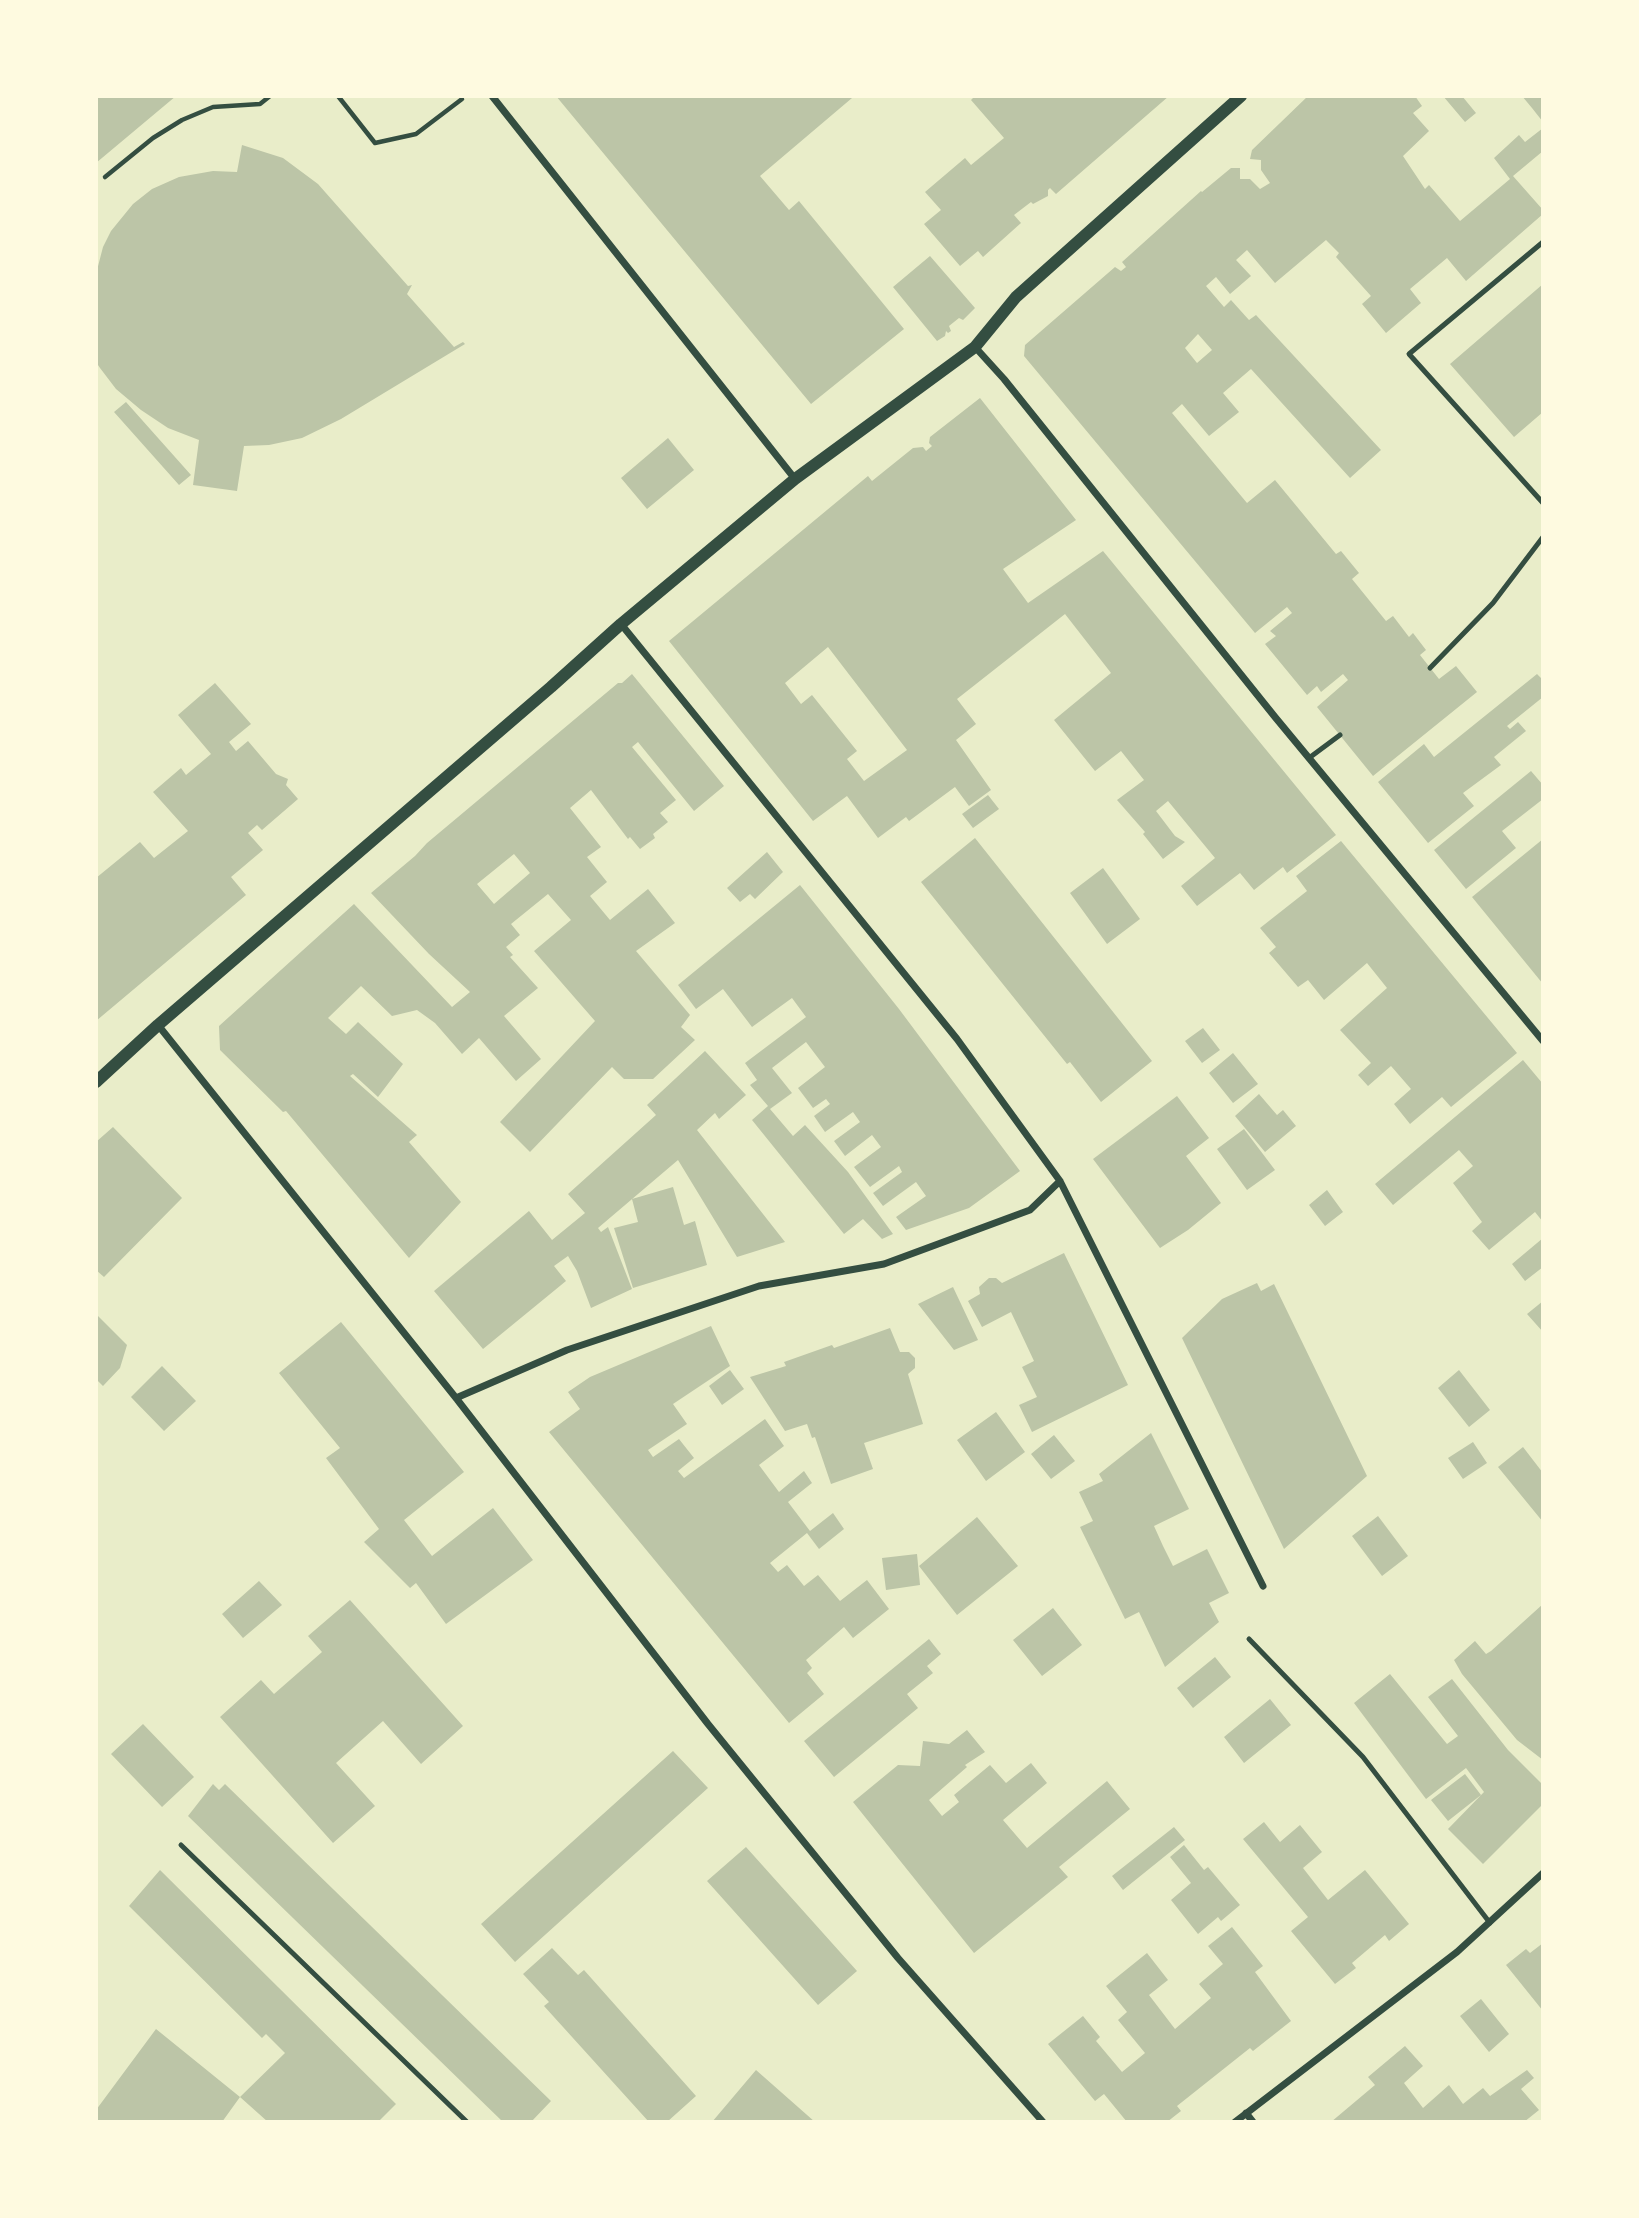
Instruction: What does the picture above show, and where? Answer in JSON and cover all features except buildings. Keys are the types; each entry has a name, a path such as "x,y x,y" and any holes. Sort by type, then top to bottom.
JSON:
{"street":[{"path":"492,96 795,479"},
{"path":"96,1082 158,1025 621,624 795,479 975,347 1016,297 1241,96"},
{"path":"975,347 1543,1041"},
{"path":"621,624 957,1039 1060,1181 1263,1586"},
{"path":"158,1025 456,1398 726,1745 898,1958 1043,2122"},
{"path":"456,1398 567,1350 759,1286 884,1264 1030,1210 1060,1181"},
{"path":"1236,2122 1457,1952 1543,1873"},
{"path":"1246,2113 1253,2122"}],"lane":[{"path":"1543,242 1409,354 1543,503"},
{"path":"1430,668 1493,603 1543,537"},
{"path":"1309,758 1340,735"},
{"path":"1249,1639 1363,1756 1490,1923"},
{"path":"181,1845 467,2122"}],"path":[{"path":"105,177 153,138 182,120 214,107 260,104 270,96"},
{"path":"338,96 375,143 416,134 465,96"}]}
